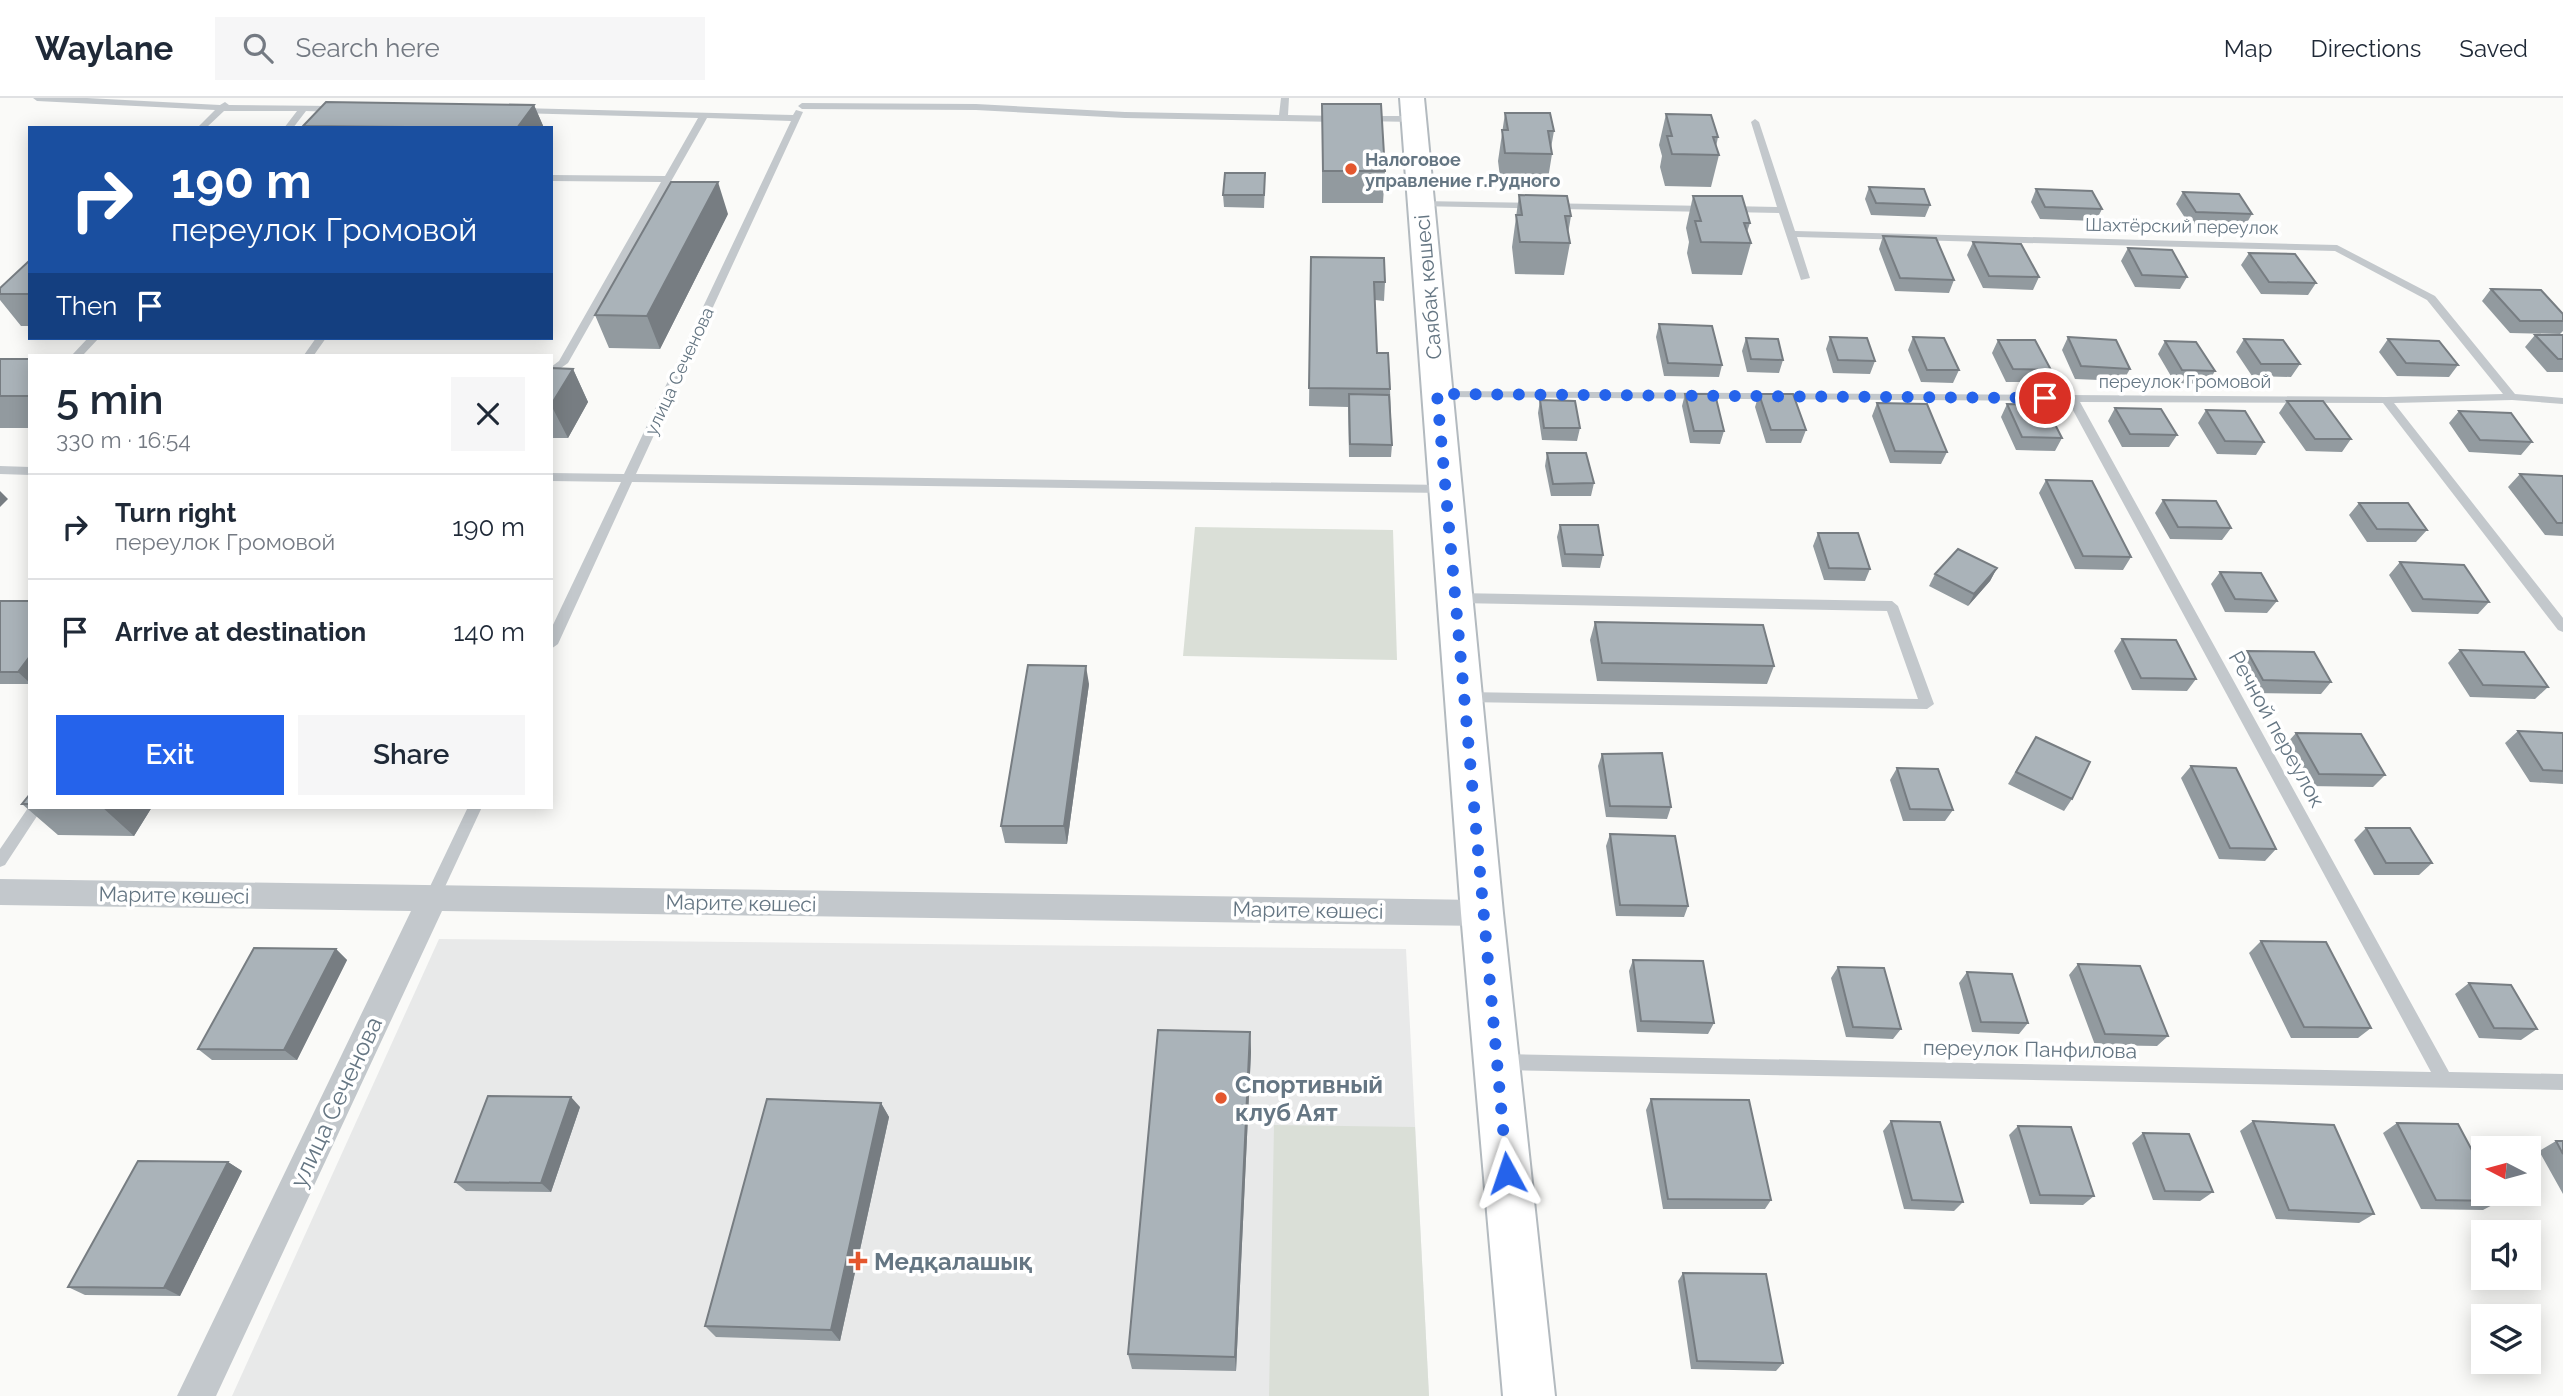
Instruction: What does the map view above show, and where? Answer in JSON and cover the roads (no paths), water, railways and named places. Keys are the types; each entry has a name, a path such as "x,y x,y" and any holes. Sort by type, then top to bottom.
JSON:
{"street":[{"name":"Саябақ көшесі","path":"1413,108 1482,913 1529,1396"},
{"name":"Марите көшесі","path":"0,892 1482,913"},
{"name":"улица Сеченова","path":"196,1396 432,899"}],"lane":[{"path":"37,98 344,109"},
{"path":"1283,118 1285,98"},
{"path":"203,126 226,103"},
{"path":"504,111 704,115 802,107 976,107 1283,118 1413,108"},
{"name":"улица Сеченова","path":"553,640 802,107"},
{"path":"290,126 304,108"},
{"path":"553,370 563,363 704,115"},
{"path":"1755,122 1805,278"},
{"path":"553,178 666,179"},
{"path":"1420,204 1783,210"},
{"name":"Шахтёрский переулок","path":"1791,234 2337,248 2431,298 2512,397"},
{"path":"78,354 92,340"},
{"name":"переулок Громовой","path":"1437,394 2386,400 2512,397 2563,401"},
{"name":"Речной переулок","path":"2072,398 2444,1080"},
{"path":"2386,400 2563,627"},
{"path":"0,470 28,471"},
{"path":"553,477 1445,489"},
{"path":"1454,598 1892,606 1927,704 1464,696"},
{"path":"0,860 35,809"},
{"name":"улица Сеченова","path":"432,899 474,809"},
{"name":"переулок Панфилова","path":"1497,1062 2563,1082"}],"place":[{"name":"Налоговое управление г.Рудного","path":"1351,169"},
{"name":"Спортивный клуб Аят","path":"1221,1098"},
{"name":"Медқалашық","path":"858,1261"}]}
